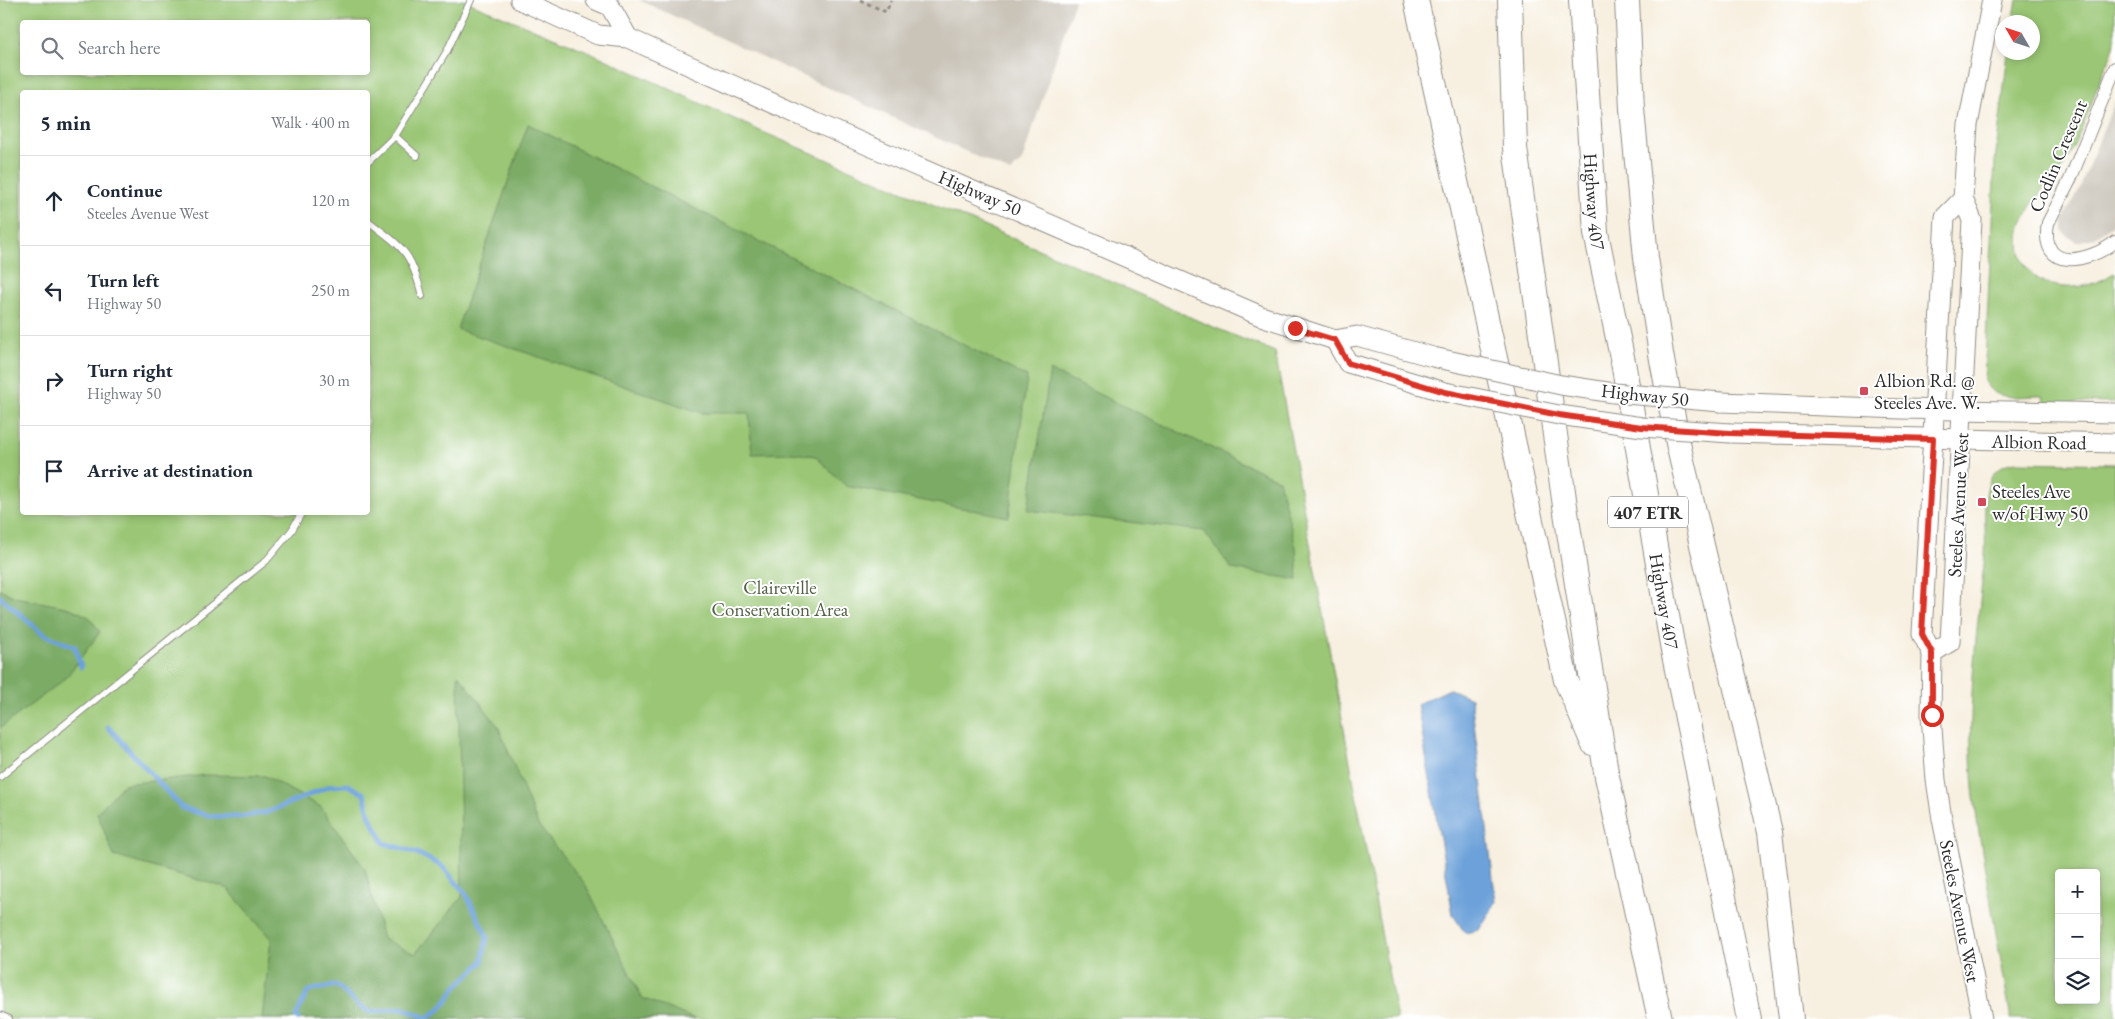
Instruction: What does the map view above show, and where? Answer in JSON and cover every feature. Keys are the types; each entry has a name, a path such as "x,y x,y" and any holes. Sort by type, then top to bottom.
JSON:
{"highway":[{"path":"1416,0 1566,680 1606,772"},
{"path":"1510,0 1515,148 1565,506 1606,772 1660,1019"},
{"name":"Highway 407","path":"1581,0 1596,234 1623,362 1673,650 1749,1019"},
{"path":"1627,0 1632,109 1646,258 1662,360 1679,448 1770,832 1791,1019"}],"main road":[{"name":"Highway 50","path":"520,0 598,35 628,38 820,124 1252,312 1335,340 1357,336 1433,357 1519,377 1614,393 1721,402 1962,410"},
{"path":"596,0 610,6 628,38"},
{"name":"Steeles Avenue West","path":"1932,653 1950,642 1972,220 1963,199 1968,125 1992,0"},
{"name":"Steeles Avenue West","path":"1963,199 1945,217 1922,634 1932,653 1932,715 1936,780 1948,856 1982,1019"},
{"name":"Highway 50","path":"1335,340 1348,363 1445,392 1559,415 1642,427 1730,433 1933,439"},
{"name":"Albion Road","path":"1962,410 2115,413"},
{"name":"Albion Road","path":"1933,439 2115,443"}],"street":[{"name":"Codlin Crescent","path":"2115,68 2070,180 2048,223 2047,230 2048,240 2054,252 2067,260 2091,256 2115,242"}],"lane":[{"path":"370,160 395,136 447,51 471,0"},
{"path":"395,136 417,156"},
{"path":"370,223 401,247 410,258 422,296"},
{"path":"0,777 266,561 292,530 300,515"},
{"path":"0,1015 9,1019"}],"path":[{"path":"860,0 886,12 891,0"}],"shaded area":[{"path":"639,0 1075,0 1022,161 1010,172"},
{"path":"2115,100 2115,223 2094,238 2077,242 2066,235 2063,230 2063,222 2079,190"}],"green space":[{"name":"Claireville Conservation Area","path":"0,0 463,0 590,52 758,130 1045,252 1201,322 1275,352 1397,1019 0,1019"},
{"path":"2017,0 2115,0 2115,42 2111,55 2078,138 2066,161 2059,173 2043,189 2022,223 2019,247 2024,264 2034,276 2048,284 2064,287 2081,286 2099,281 2115,272 2115,403 2044,402 2043,396 2002,396 1989,388 1984,381 1995,161 2007,60 2040,60 2040,15 2014,15"},
{"path":"528,124 1027,377 1009,517 846,486 815,456 793,453 752,454 749,413 702,413 457,329"},
{"path":"1050,371 1279,480 1296,548 1298,580 1232,569 1204,531 1028,510"},
{"path":"2017,462 2115,464 2115,1019 2011,1019 1977,823 1971,759 1972,700 1985,554 1986,498 1988,485 1994,473 2003,466"},
{"path":"0,589 15,597 70,608 89,617 100,632 65,679 0,728"},
{"path":"458,674 498,726 538,825 585,884 642,998 695,1019 262,1019 271,939 227,888 114,856 97,813 124,784 206,775 265,776 321,807 365,869 383,939 415,954 462,897"}],"water":[{"path":"1450,689 1471,698 1496,902 1479,930 1465,933 1453,915 1417,704"}],"waterway":[{"path":"0,597 43,634 75,647 81,667"},
{"path":"108,727 182,808 210,816 240,817 268,812 330,786 348,785 364,794 370,817 384,843 417,853 442,866 466,894 487,937 482,962 457,986 440,1009 427,1018 402,1008 371,1012 359,1006 336,985 308,991 296,1016 298,1019"}],"place":[{"name":"Albion Rd. @ Steeles Ave. W.","path":"1864,391"},
{"name":"Steeles Ave w/of Hwy 50","path":"1982,502"}],"route":[{"path":"1295,328 1335,340 1348,363 1445,392 1559,415 1642,427 1730,433 1933,439 1922,634 1932,653 1932,715"}]}
